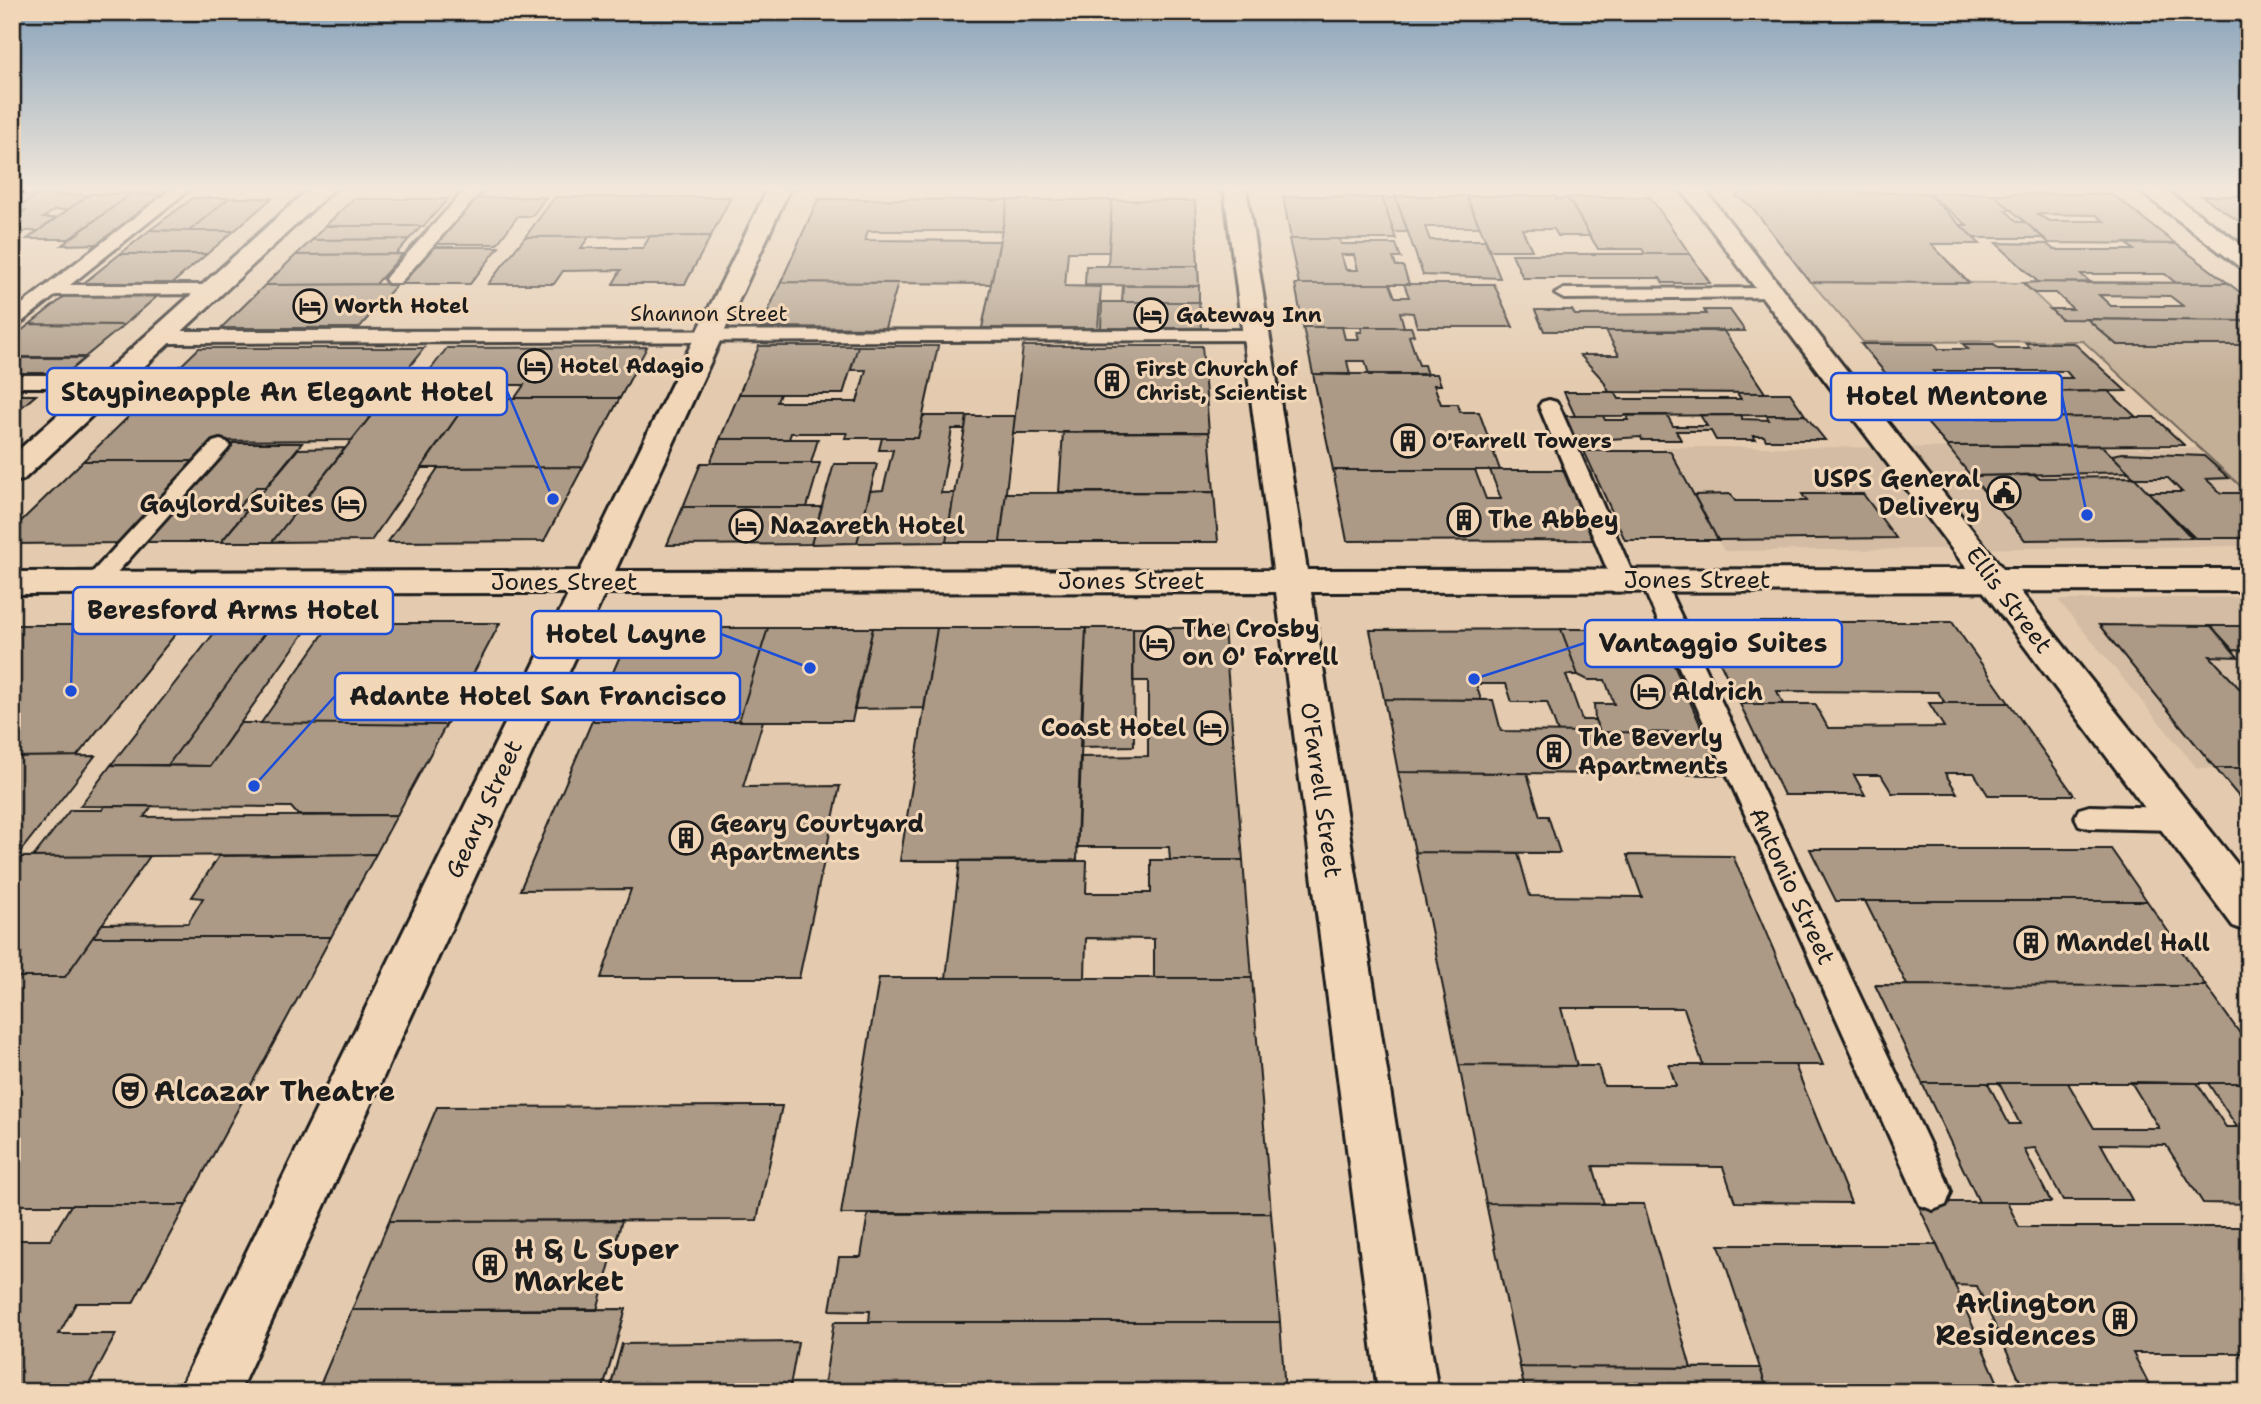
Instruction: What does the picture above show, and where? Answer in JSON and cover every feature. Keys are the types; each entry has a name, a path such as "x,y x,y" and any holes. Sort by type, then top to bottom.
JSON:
{"main road":[{"path":"12,473 252,254"},
{"name":"Geary Street","path":"208,1392 748,254"},
{"name":"O'Farrell Street","path":"1244,254 1408,1392"},
{"name":"Ellis Street","path":"1743,254 2249,913"},
{"name":"Jones Street","path":"12,583 2249,580"}],"lane":[{"path":"12,321 99,254"},
{"path":"394,279 417,254"},
{"path":"52,290 212,290"},
{"path":"1564,294 1774,293"},
{"name":"Shannon Street","path":"162,337 1256,336"},
{"path":"12,381 113,381"},
{"name":"Antonio Street","path":"1549,406 1638,581 1933,1192"},
{"path":"94,583 220,446"},
{"path":"2089,817 2176,819"}],"shaded area":[{"path":"1811,282 2023,283 2061,319 2087,319 2117,345 2249,345 2249,494 2083,341 1863,342"},
{"path":"1661,447 2196,448 2249,496 2249,546 1724,551"},
{"path":"2249,597 2249,768 2197,768 2058,600"}],"building":[{"path":"120,254 207,254 169,286 80,286"},
{"path":"121,254 208,254 207,254"},
{"path":"298,254 396,254 396,254 296,255"},
{"path":"403,254 376,284 265,285 296,255"},
{"path":"423,254 494,254 470,284 397,284"},
{"path":"512,254 702,254 685,284 613,284 621,270 563,271 554,284 488,284"},
{"path":"794,254 997,254 991,284 781,282"},
{"path":"997,254 1068,254 1065,286 1101,287 1098,328 982,328"},
{"path":"1109,254 1197,254 1198,266 1108,266"},
{"path":"1292,254 1399,254 1401,258 1393,258 1396,266 1403,266 1409,284 1299,284","holes":["1341,255 1354,255 1358,270 1346,270"]},
{"path":"1415,254 1490,254 1500,278 1423,275"},
{"path":"1512,254 1690,254 1710,283 1663,283 1660,278 1523,278"},
{"path":"1788,254 1940,254 1969,283 1810,282"},
{"path":"2007,254 2189,254 2228,283 2176,283 2165,274 2081,274 2091,283 2038,282"},
{"path":"1086,266 1198,266 1199,286 1085,285"},
{"path":"781,282 898,283 885,328 761,327"},
{"path":"2023,283 2228,283 2249,299 2249,321 2061,319 2050,309 2073,309 2056,293 2034,293","holes":["2099,295 2170,296 2183,306 2111,306"]},
{"name":"Worth Hotel","path":"397,284 359,328 221,328 265,285"},
{"path":"1295,284 1390,284 1395,297 1409,297 1404,284 1494,284 1513,327 1417,327 1413,313 1400,312 1404,327 1303,327"},
{"path":"1123,286 1199,286 1199,302 1122,302"},
{"path":"69,293 160,294 124,325 30,324"},
{"name":"Gateway Inn","path":"1102,302 1199,302 1201,328 1101,328"},
{"path":"1535,310 1572,310 1575,315 1706,314 1704,310 1730,310 1745,331 1544,331"},
{"path":"2087,319 2249,321 2249,345 2117,345"},
{"path":"30,324 124,325 85,357 12,357 12,338"},
{"path":"1303,327 1342,327 1345,339 1359,339 1357,332 1362,332 1361,327 1411,327 1414,335 1409,336 1419,365 1424,365 1427,375 1369,375 1365,361 1347,361 1350,375 1313,374"},
{"path":"1723,330 1765,393 1609,392 1603,380 1580,355 1619,355 1606,331"},
{"path":"2026,343 2074,343 2126,391 1902,393 1861,344 1935,344 1939,349 1968,349 1963,344 2030,348","holes":["1933,371 2066,371 2072,378 1939,378"]},
{"path":"759,346 858,346 843,394 739,394"},
{"path":"858,346 938,346 918,438 845,438 847,433 791,433 789,439 720,439 739,394 780,394 777,402 857,402 866,370 851,370"},
{"name":"First Church of Christ, Scientist","path":"1023,346 1202,346 1209,432 1013,433"},
{"name":"Hotel Adagio","path":"647,347 620,398 515,398 524,385 475,385 472,390 415,390 447,348"},
{"path":"199,348 424,348 352,440 211,441 193,461 83,461"},
{"path":"12,358 85,358 61,378 12,378"},
{"name":"O'Farrell Towers","path":"1313,374 1437,374 1441,385 1434,385 1441,404 1458,404 1460,412 1479,412 1500,470 1333,470"},
{"path":"2108,391 2136,417 1923,418 1902,393"},
{"path":"1564,392 1615,392 1619,399 1741,399 1737,393 1790,393 1805,415 1575,416"},
{"path":"12,395 36,395 12,415"},
{"name":"Gaylord Suites","path":"470,398 371,541 272,542 384,399"},
{"path":"470,398 620,398 583,467 421,468"},
{"path":"1626,415 1667,415 1673,426 1707,426 1700,415 1740,415 1742,419 1769,420 1766,415 1805,415 1825,440 1766,440 1764,436 1753,436 1756,440 1716,440 1711,431 1676,431 1681,440 1642,440 1641,437 1576,441 1564,416 1603,416 1605,420 1628,420"},
{"path":"923,416 967,416 965,429 952,429 941,493 954,493 946,542 857,543 870,491 883,490 893,450 879,450 882,438 918,438"},
{"path":"967,416 1015,416 1000,542 946,542"},
{"path":"2154,417 2184,445 1947,446 1923,418"},
{"path":"1063,432 1209,432 1214,492 1059,492"},
{"path":"720,439 818,439 811,463 710,463"},
{"path":"233,443 302,443 266,487 256,487 236,510 247,510 221,542 144,542"},
{"path":"1947,446 2102,446 2129,472 1971,476"},
{"path":"345,448 272,542 221,542 298,449"},
{"path":"1584,451 1670,451 1718,540 1625,540"},
{"path":"2123,453 2204,456 2229,478 2206,479 2221,493 2244,493 2249,497 2249,538 2195,538 2148,492 2182,492 2168,478 2134,478 2112,455"},
{"path":"83,461 193,461 118,543 12,544 12,530"},
{"path":"701,463 820,463 807,507 683,507"},
{"path":"834,464 877,464 857,543 811,544"},
{"path":"583,467 544,541 388,542 438,468"},
{"name":"The Abbey","path":"1333,470 1475,470 1486,499 1501,499 1490,470 1563,470 1593,540 1347,541"},
{"path":"2036,475 2038,478 2134,477 2192,538 2025,540 1971,476"},
{"path":"1214,492 1218,542 1000,542 1006,493"},
{"path":"1731,494 1735,501 1807,501 1802,494 1863,494 1896,538 1718,540 1694,495"},
{"name":"Nazareth Hotel","path":"683,507 822,507 811,544 667,545"},
{"path":"312,622 210,766 168,765 272,623"},
{"path":"1701,622 1952,622 2009,703 1945,703 1938,692 1777,691 1783,704 1740,704"},
{"path":"222,623 272,623 168,765 111,765"},
{"path":"331,623 500,623 446,725 261,723"},
{"path":"12,625 183,625 77,756 12,757"},
{"path":"2099,625 2211,626 2238,657 2210,656 2249,699 2249,768 2215,768"},
{"path":"2211,626 2249,626 2249,651 2233,650"},
{"path":"632,628 768,628 739,721 592,721"},
{"path":"768,628 873,628 852,721 739,721"},
{"path":"873,628 937,628 924,708 854,709"},
{"path":"937,628 1086,628 1077,860 900,861"},
{"path":"1086,628 1133,628 1134,746 1080,747"},
{"path":"1133,628 1224,628 1243,860 1170,860 1169,847 1077,847 1080,757 1148,756 1148,681 1133,681"},
{"name":"Aldrich","path":"1561,629 1658,629 1704,733 1600,732 1595,720 1594,704 1614,704 1605,680 1588,680 1578,675"},
{"path":"1561,629 1578,675 1566,675 1582,720 1595,720 1600,732 1558,732 1547,702 1512,702 1506,684 1476,684 1481,700 1384,699 1370,630"},
{"name":"The Beverly Apartments","path":"1384,699 1493,700 1501,731 1704,733 1723,775 1398,772"},
{"path":"1929,703 2009,703 2074,795 1988,795 1974,773 1945,773 1957,793 1892,793 1881,775 1854,775 1865,795 1784,795 1740,704 1815,704 1828,728 1944,727"},
{"name":"Geary Courtyard Apartments","path":"592,721 763,721 743,787 840,786 799,978 601,978 631,889 520,890"},
{"path":"240,723 446,725 397,815 298,815 291,807 80,806 111,765 210,766"},
{"path":"95,756 16,857 12,857 12,757"},
{"path":"2215,768 2249,768 2249,809"},
{"path":"1398,772 1527,773 1540,816 1548,816 1560,853 1415,852"},
{"path":"105,806 152,806 144,817 397,815 376,854 33,857 70,810 102,810"},
{"path":"1810,849 2111,849 2147,901 1836,901"},
{"path":"1415,852 1518,853 1530,896 1642,897 1627,855 1733,856 1823,1065 1703,1065 1684,1008 1561,1008 1577,1066 1459,1065"},
{"path":"376,854 331,937 93,937 102,924 188,923 203,898 192,897 219,856"},
{"path":"150,856 65,977 12,977 12,857"},
{"path":"1151,860 1243,860 1252,978 1154,978 1154,939 1086,938 1085,978 946,978 960,861 1087,861 1086,893 1151,893"},
{"name":"Mandel Hall","path":"1865,901 2147,901 2206,986 1907,985"},
{"name":"Alcazar Theatre","path":"93,937 331,937 186,1205 12,1205 12,977 65,977"},
{"path":"879,978 1252,978 1271,1213 841,1214"},
{"path":"1875,985 2206,986 2249,1046 2249,1083 1922,1083"},
{"path":"1459,1065 1598,1066 1604,1086 1676,1086 1669,1065 1795,1065 1851,1203 1735,1202 1723,1167 1593,1166 1604,1204 1486,1203"},
{"path":"2131,1082 2197,1083 2226,1127 2237,1127 2208,1083 2249,1083 2249,1204 2203,1203 2166,1145 2101,1144 2132,1200 2063,1200 2035,1148 2024,1149 2051,1202 1979,1202 1922,1083 1988,1083 2009,1124 2020,1124 1999,1083 2068,1083 2094,1128 2159,1128"},
{"path":"782,1106 757,1220 389,1221 437,1107"},
{"name":"Arlington Residences","path":"1917,1202 2007,1202 2019,1227 2249,1227 2249,1353 2133,1353 2153,1392 2025,1392 1977,1286 1955,1285"},
{"path":"1486,1203 1644,1204 1691,1368 1520,1367"},
{"path":"71,1205 186,1205 133,1303 76,1303 59,1334 116,1334 85,1392 12,1392 12,1240 50,1240"},
{"path":"868,1213 1271,1213 1280,1322 869,1322 870,1311 830,1310 839,1257 861,1257"},
{"name":"H & L Super Market","path":"622,1220 597,1310 352,1310 389,1221"},
{"path":"1719,1245 1937,1245 2002,1392 1768,1392"},
{"path":"626,1309 602,1392 317,1392 352,1310"},
{"path":"834,1322 1280,1322 1285,1392 823,1392"},
{"path":"798,1342 789,1392 609,1392 622,1344"},
{"path":"1520,1367 1760,1368 1768,1392 1525,1392"}],"place":[{"name":"Worth Hotel","path":"310,306"},
{"name":"Gateway Inn","path":"1151,315"},
{"name":"Hotel Adagio","path":"535,366"},
{"name":"First Church of Christ, Scientist","path":"1112,381"},
{"name":"O'Farrell Towers","path":"1408,441"},
{"name":"USPS General Delivery","path":"2004,493"},
{"name":"Staypineapple An Elegant Hotel","path":"553,499"},
{"name":"Gaylord Suites","path":"349,504"},
{"name":"Hotel Mentone","path":"2087,515"},
{"name":"The Abbey","path":"1464,520"},
{"name":"Nazareth Hotel","path":"746,526"},
{"name":"The Crosby on O' Farrell","path":"1157,643"},
{"name":"Hotel Layne","path":"810,668"},
{"name":"Vantaggio Suites","path":"1474,679"},
{"name":"Beresford Arms Hotel","path":"71,691"},
{"name":"Aldrich","path":"1648,692"},
{"name":"Coast Hotel","path":"1211,728"},
{"name":"The Beverly Apartments","path":"1554,752"},
{"name":"Adante Hotel San Francisco","path":"254,786"},
{"name":"Geary Courtyard Apartments","path":"686,838"},
{"name":"Mandel Hall","path":"2031,943"},
{"name":"Alcazar Theatre","path":"130,1091"},
{"name":"H & L Super Market","path":"490,1265"},
{"name":"Arlington Residences","path":"2120,1319"}]}
